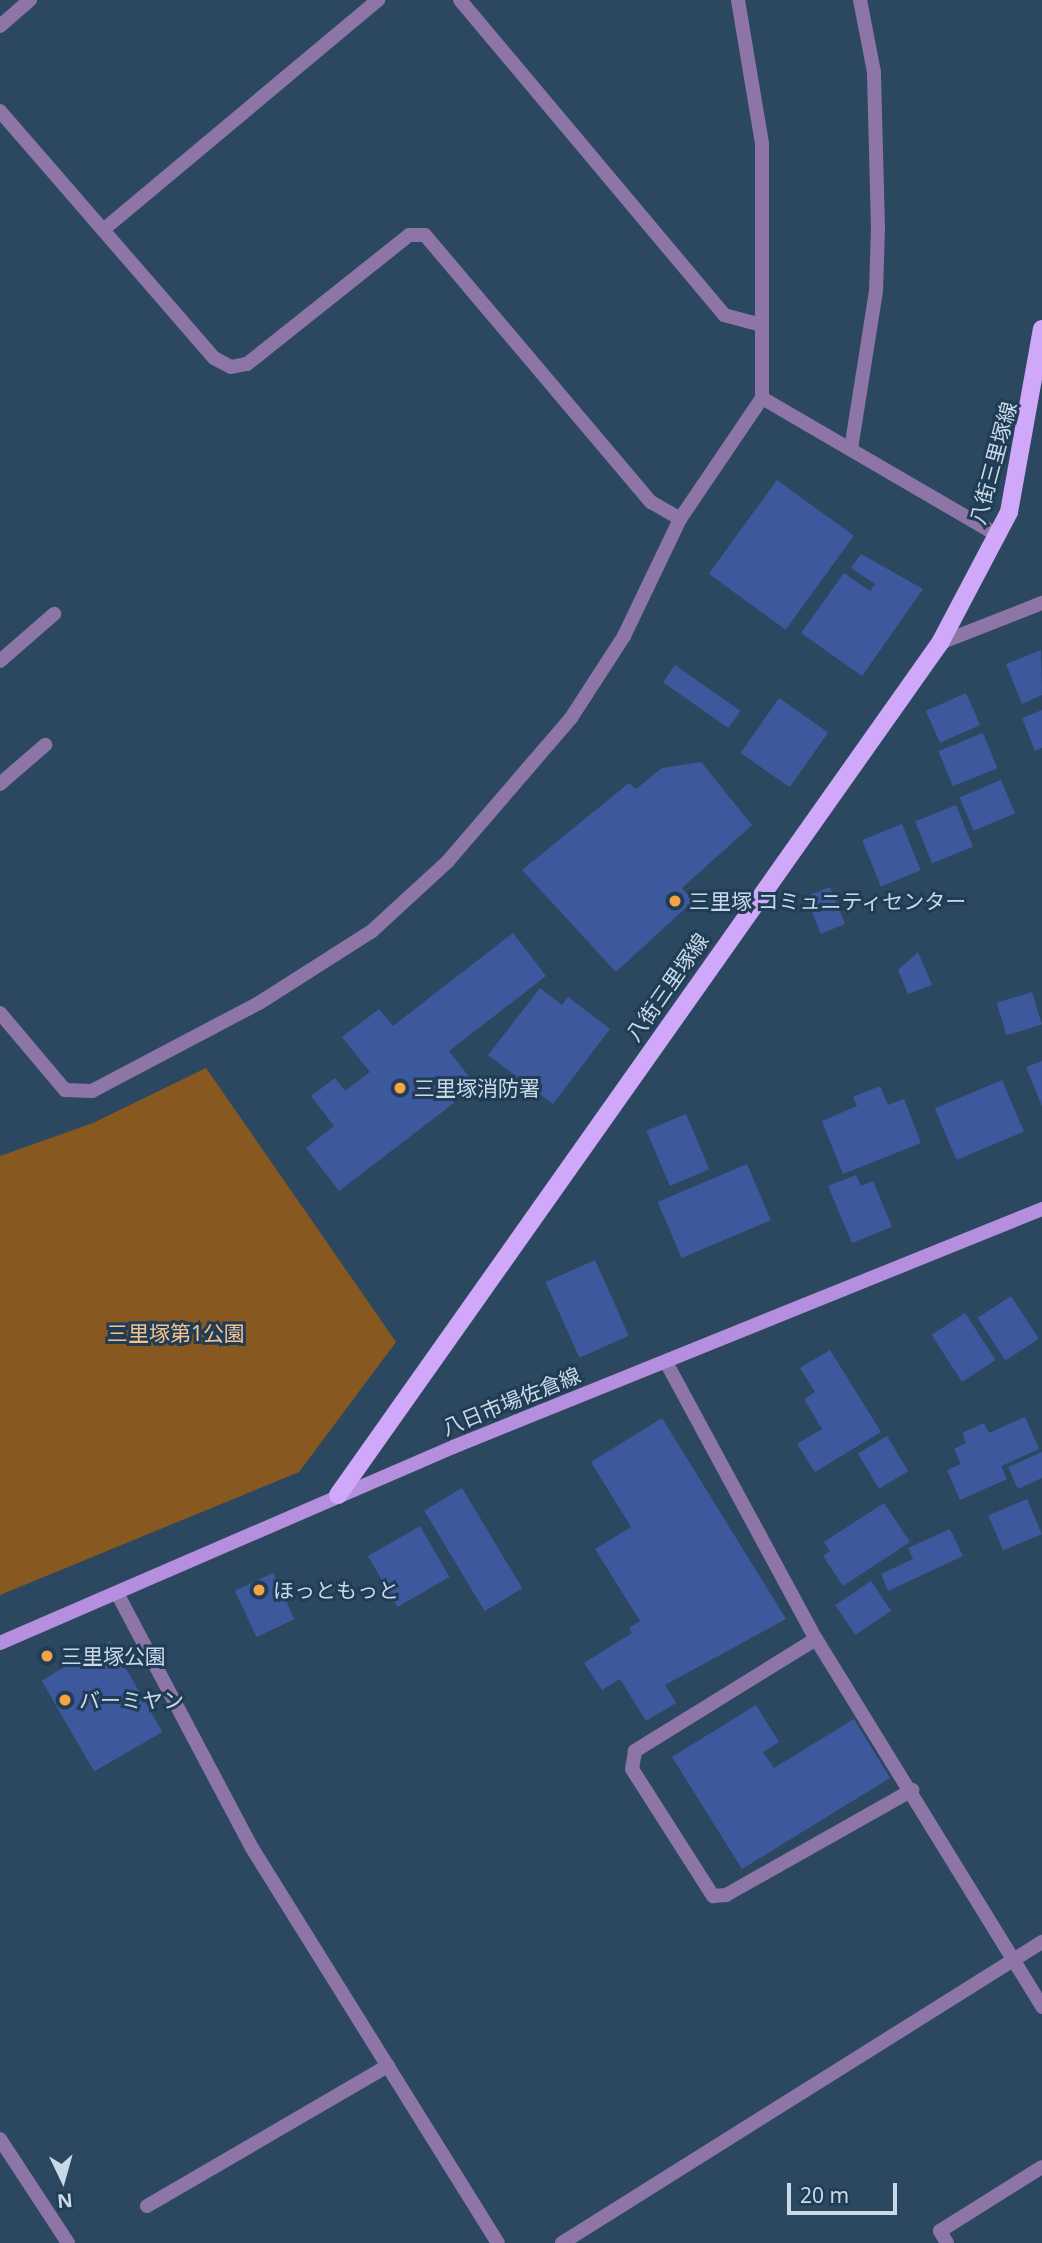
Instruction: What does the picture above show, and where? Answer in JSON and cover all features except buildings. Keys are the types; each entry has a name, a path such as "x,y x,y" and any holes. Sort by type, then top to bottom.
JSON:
{"main road":[{"name":"八街三里塚線","path":"338,1495 940,643 999,537 1021,466 1042,329"},
{"name":"八日市場佐倉線","path":"0,1643 118,1595 338,1495 1042,1209"}],"street":[{"path":"0,26 30,0"},
{"path":"103,230 378,0"},
{"path":"460,0 724,315 758,324"},
{"path":"0,1013 65,1090 92,1091 258,1003 372,931 448,861 571,718 624,636 680,519 762,398 758,324 762,144 738,0"},
{"path":"851,449 876,291 878,228 874,72 860,0"},
{"path":"0,111 214,358 231,367 247,364 409,235 425,235 651,502 680,519"},
{"path":"762,398 999,537"},
{"path":"940,643 1042,603"},
{"path":"0,661 54,614"},
{"path":"0,784 45,745"},
{"path":"666,1362 816,1639 912,1790 1042,2007"},
{"path":"118,1595 253,1848 498,2243"},
{"path":"816,1639 635,1751 632,1769 713,1896 726,1895 912,1790"},
{"path":"562,2243 1042,1942"},
{"path":"147,2206 388,2067"},
{"path":"0,2139 68,2243"},
{"path":"947,2243 940,2231 1042,2167"}],"green space":[{"name":"三里塚第1公園","path":"206,1068 396,1342 299,1472 0,1595 0,1156 93,1123"}],"place":[{"name":"三里塚 コミュニティセンター","path":"675,901"},
{"name":"三里塚消防署","path":"400,1088"},
{"name":"ほっともっと","path":"259,1590"},
{"name":"三里塚公園","path":"47,1656"},
{"name":"バーミヤン","path":"65,1700"}]}
